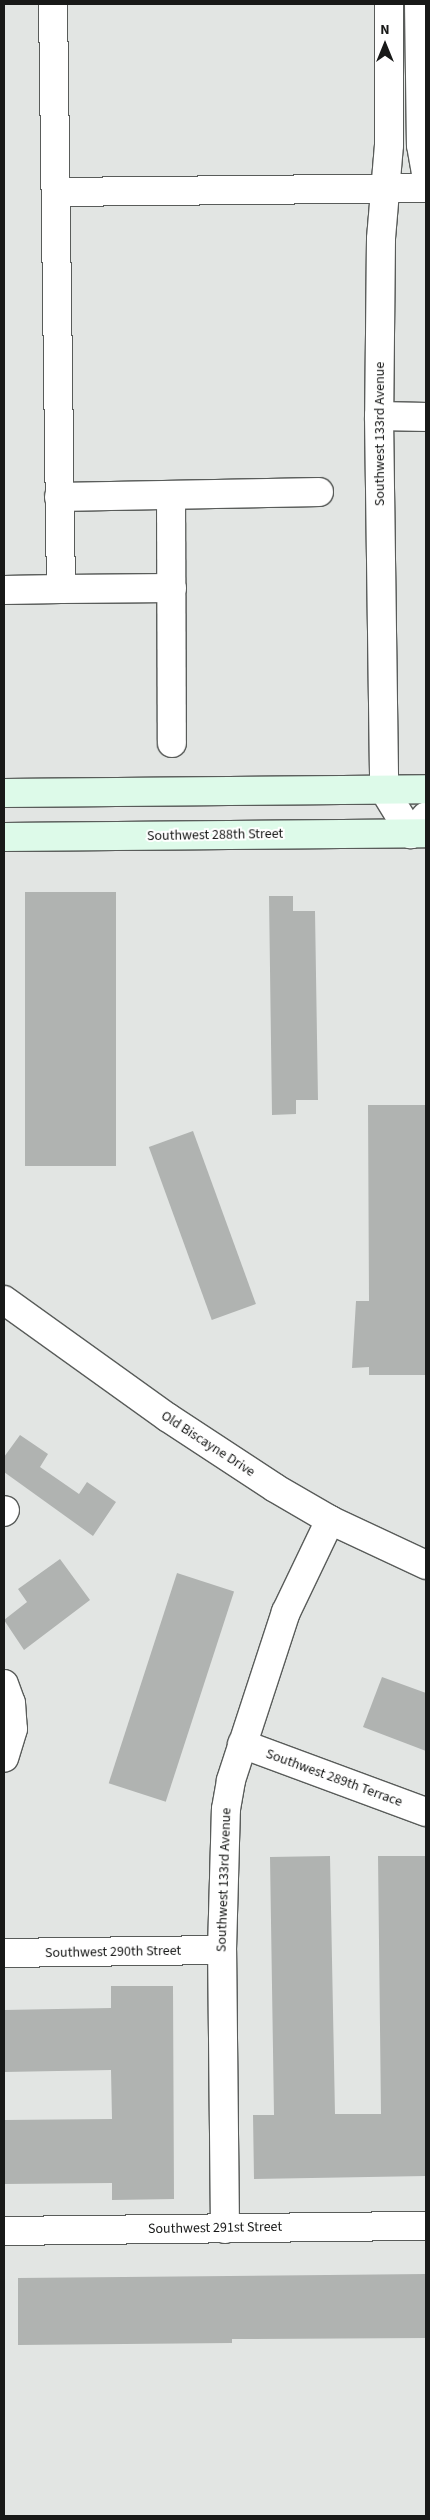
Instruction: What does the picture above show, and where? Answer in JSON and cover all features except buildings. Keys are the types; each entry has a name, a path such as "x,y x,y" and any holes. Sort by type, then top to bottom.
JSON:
{"main road":[{"path":"4,794 426,789"},
{"name":"Southwest 288th Street","path":"4,837 421,828"}],"street":[{"path":"53,4 61,589"},
{"name":"Southwest 133rd Avenue","path":"384,790 379,416 381,239 386,188 389,4"},
{"path":"419,4 421,145 426,174"},
{"path":"56,192 426,188"},
{"path":"379,416 426,417"},
{"path":"59,497 319,492"},
{"path":"171,495 172,743"},
{"path":"4,590 172,588"},
{"path":"384,790 421,828"},
{"name":"Old Biscayne Drive","path":"4,1300 167,1418 330,1520 426,1565"},
{"name":"Southwest 133rd Avenue","path":"225,2228 222,1950 223,1836 230,1780 286,1612 330,1520"},
{"path":"4,1684 12,1703 13,1729 4,1758"},
{"name":"Southwest 289th Terrace","path":"242,1744 426,1812"},
{"name":"Southwest 290th Street","path":"4,1953 222,1950"},
{"name":"Southwest 291st Street","path":"4,2231 426,2226"}]}
